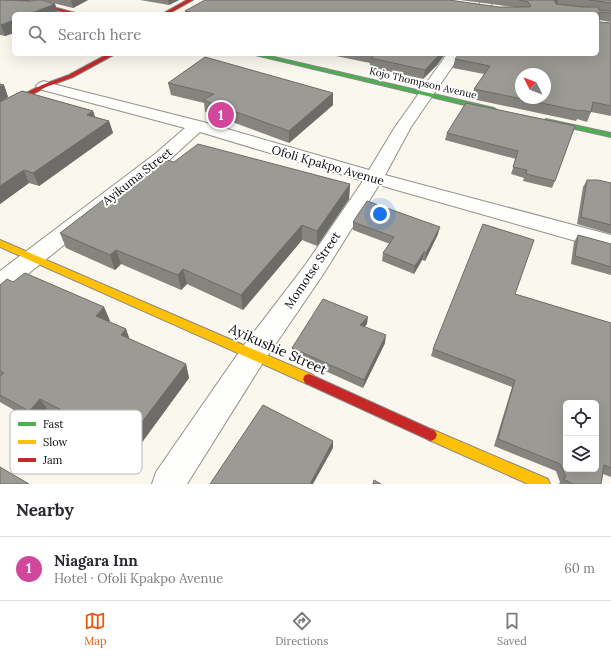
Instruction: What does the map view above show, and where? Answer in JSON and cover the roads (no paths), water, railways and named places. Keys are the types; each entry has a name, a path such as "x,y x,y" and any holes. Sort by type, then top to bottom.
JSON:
{"main road":[{"path":"21,0 47,8"},
{"path":"10,4 67,12"},
{"path":"170,12 194,4"},
{"path":"186,12 194,4"},
{"path":"0,109 44,86 71,76 108,56"},
{"name":"Kojo Thompson Avenue","path":"262,56 502,112"},
{"path":"44,86 57,72 64,69"},
{"path":"533,118 611,135"},
{"name":"Ayikushie Street","path":"0,243 254,353 494,464 542,484"}],"street":[{"path":"469,6 484,7 498,11"},
{"name":"Momotse Street","path":"168,484 254,353 314,270 374,178 402,128 452,56"},
{"name":"Ofoli Kpakpo Avenue","path":"44,86 197,126 374,178 611,243"},
{"name":"Ayikuma Street","path":"0,284 161,158 197,126"}],"place":[{"name":"Niagara Inn","path":"221,115"}]}
